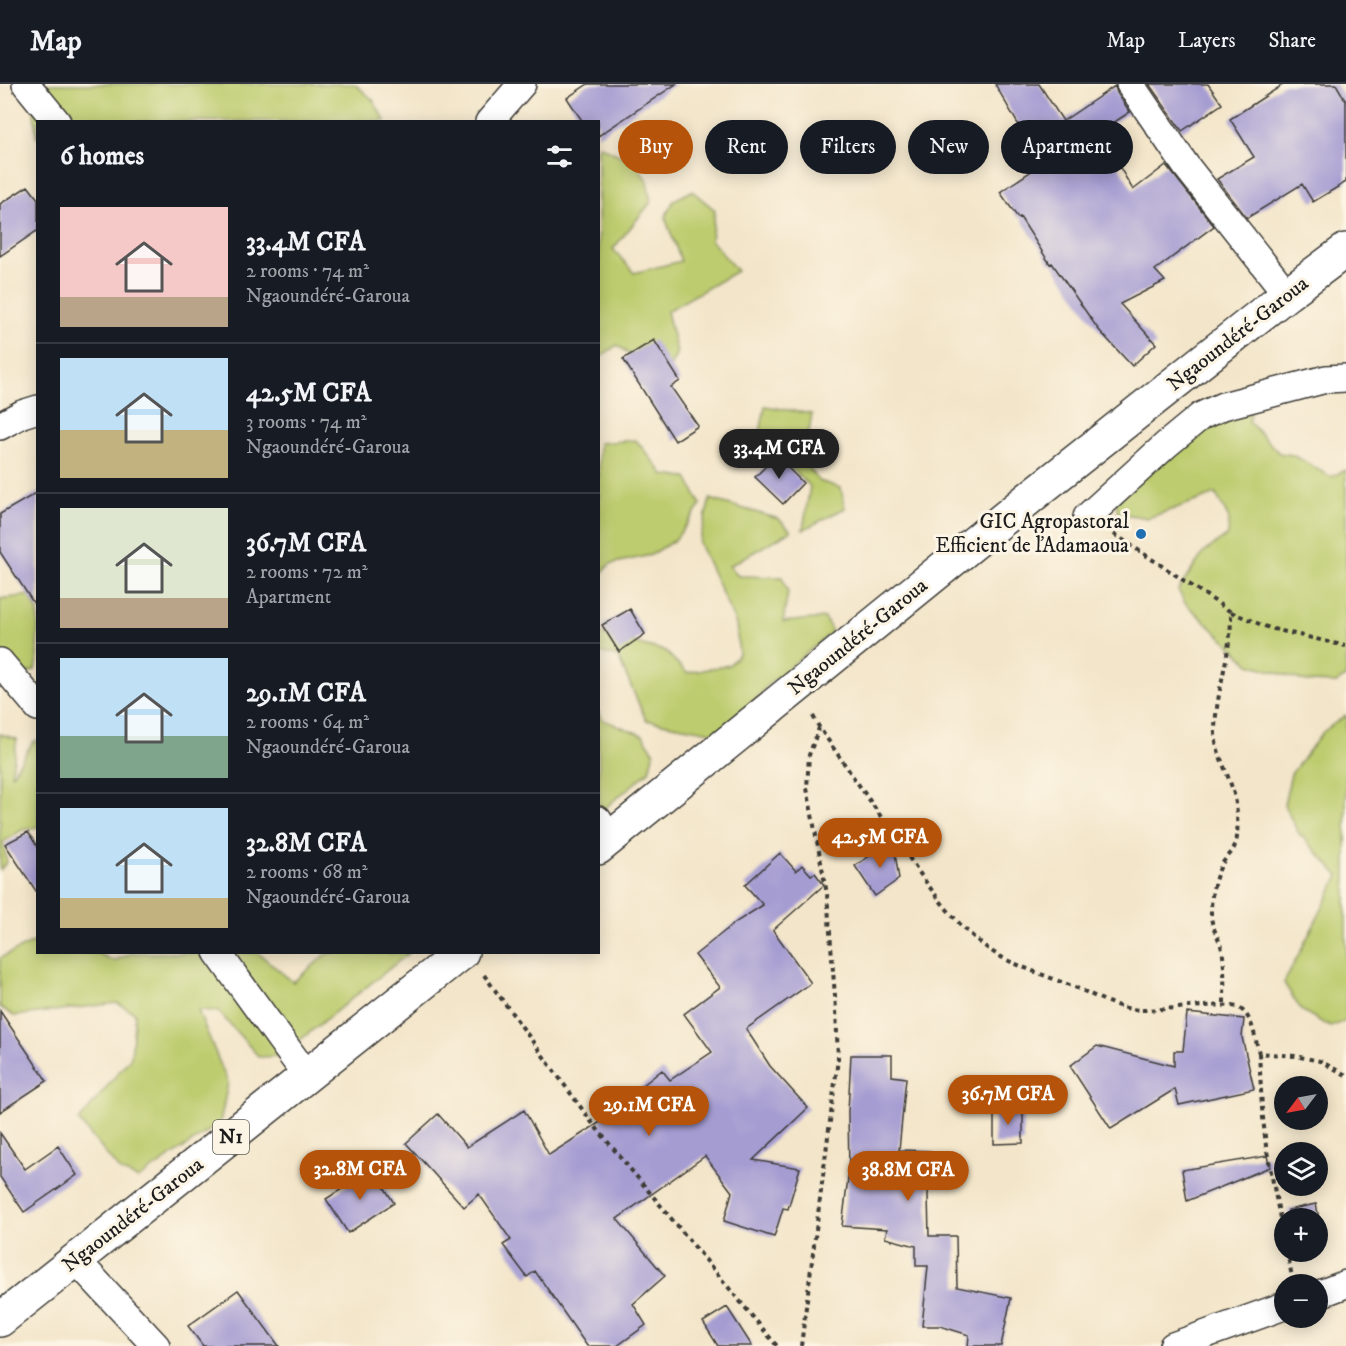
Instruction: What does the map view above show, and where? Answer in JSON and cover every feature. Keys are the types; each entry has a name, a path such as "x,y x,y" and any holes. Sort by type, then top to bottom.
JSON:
{"highway":[{"name":"Ngaoundéré-Garoua","path":"602,836 796,686 1038,490 1346,250"},
{"name":"Ngaoundéré-Garoua","path":"0,1320 307,1076 472,962"}],"street":[{"path":"26,84 55,120"},
{"path":"491,120 522,84"},
{"path":"1130,84 1186,166 1287,294"},
{"path":"1088,517 1201,416 1223,406 1326,379 1346,378"},
{"path":"0,426 22,414 36,410"},
{"path":"0,662 36,705"},
{"path":"218,954 307,1076"},
{"path":"76,1260 156,1346"},
{"path":"1328,1291 1346,1284"},
{"path":"1173,1346 1274,1310"}],"path":[{"path":"1088,517 1231,612 1269,628 1346,646"},
{"path":"1224,1006 1223,954 1212,926 1210,914 1222,863 1231,853 1237,841 1236,804 1215,732 1231,612"},
{"path":"796,686 819,727 910,859 946,908 977,941 1008,960 1076,987 1111,1004 1140,1010 1238,1007 1246,1014 1259,1053 1266,1146 1278,1208"},
{"path":"801,1346 838,1059 827,894 807,788 809,755 819,727"},
{"path":"472,962 592,1124 777,1346"},
{"path":"1259,1053 1320,1061 1346,1075"}],"green space":[{"path":"32,84 355,84 373,100 384,120 36,120 36,137"},
{"path":"600,146 618,154 618,174 643,174 647,181 651,202 613,249 634,273 681,261 665,217 674,200 692,191 715,210 711,240 737,271 667,311 677,353 663,380 617,345 600,357"},
{"path":"1252,401 1249,422 1279,453 1293,455 1331,477 1346,470 1346,677 1336,683 1307,682 1250,664 1185,603 1178,590 1204,552 1228,535 1229,519 1216,494 1148,518 1118,513 1116,500 1189,432"},
{"path":"765,406 812,414 804,461 819,481 841,488 845,508 803,530 810,486 759,439"},
{"path":"636,440 664,475 687,478 701,505 675,540 651,555 610,564 600,575 600,443"},
{"path":"710,499 779,519 791,531 729,566 738,576 782,577 788,592 783,622 825,618 832,632 768,685 740,719 716,733 646,720 618,657 600,652 600,634 665,651 687,673 729,665 739,654 736,624 699,543"},
{"path":"30,595 36,608 36,665 35,670 0,685 0,599"},
{"path":"600,715 603,720 643,735 654,752 649,771 600,812"},
{"path":"1346,715 1346,1021 1330,1027 1301,1010 1284,983 1339,876 1298,832 1284,805 1291,774 1323,732"},
{"path":"0,734 17,739 11,776 36,740 36,827 22,830 3,842 7,862 0,870"},
{"path":"36,941 36,954 99,954 114,961 130,954 259,954 293,982 327,954 408,954 280,1056 259,1057 218,1011 198,1010 228,1083 220,1123 138,1179 120,1171 79,1121 131,1057 135,1013 117,1003 14,1016 0,1007 0,958"}],"building":[{"path":"588,84 676,84 622,120 618,120 618,123 600,135 600,120 582,120 567,98"},
{"path":"995,84 1039,84 1062,120 1016,120"},
{"path":"1149,84 1208,84 1222,104 1182,131"},
{"path":"1284,84 1336,84 1346,101 1346,182 1313,202 1302,184 1247,218 1217,179 1254,157 1230,119"},
{"path":"1115,86 1130,112 1118,120 1064,120"},
{"path":"1166,165 1214,226 1155,270 1165,281 1120,304 1156,344 1132,366 1098,329 1000,192 1027,174 1124,174 1133,190"},
{"path":"28,186 36,196 36,231 0,256 0,204"},
{"path":"654,340 680,381 671,387 698,426 675,441 623,359"},
{"path":"776,456 803,483 783,504 755,477"},
{"path":"36,493 36,607 0,552 0,514"},
{"path":"630,609 645,634 619,652 602,625"},
{"path":"28,832 36,845 36,891 5,844"},
{"path":"893,840 899,879 875,896 855,866"},
{"path":"780,853 796,871 802,865 811,875 815,873 824,885 773,930 811,983 746,1029 770,1066 808,1108 753,1160 800,1168 788,1209 783,1208 774,1237 724,1221 732,1192 705,1156 617,1219 665,1276 633,1304 646,1325 617,1346 587,1346 535,1271 527,1277 503,1245 511,1240 479,1194 464,1207 406,1143 438,1114 467,1147 524,1110 549,1155 602,1121 600,1119 662,1070 670,1080 712,1052 684,1014 720,987 695,955 736,922 763,905 745,885"},
{"path":"0,1011 47,1081 0,1112"},
{"path":"1187,1013 1244,1019 1242,1037 1254,1089 1179,1105 1175,1089 1111,1129 1070,1066 1097,1046 1174,1066 1174,1051 1183,1051"},
{"path":"851,1055 892,1055 892,1076 906,1078 899,1150 931,1151 928,1195 929,1236 956,1236 957,1287 1011,1298 1001,1346 968,1346 969,1335 940,1326 922,1326 928,1266 916,1266 916,1246 885,1238 887,1229 842,1226 849,1170 848,1112"},
{"path":"994,1108 1023,1108 1023,1143 994,1144"},
{"path":"0,1133 25,1169 58,1146 77,1175 24,1212 0,1177"},
{"path":"1267,1156 1270,1167 1187,1201 1182,1170"},
{"path":"373,1169 394,1203 348,1233 326,1199"},
{"path":"1316,1204 1317,1208 1297,1208"},
{"path":"238,1290 279,1346 203,1346 188,1326"},
{"path":"727,1307 752,1346 718,1346 703,1322"}],"place":[{"name":"GIC Agropastoral Efficient de ľAdamaoua","path":"1141,534"}]}
